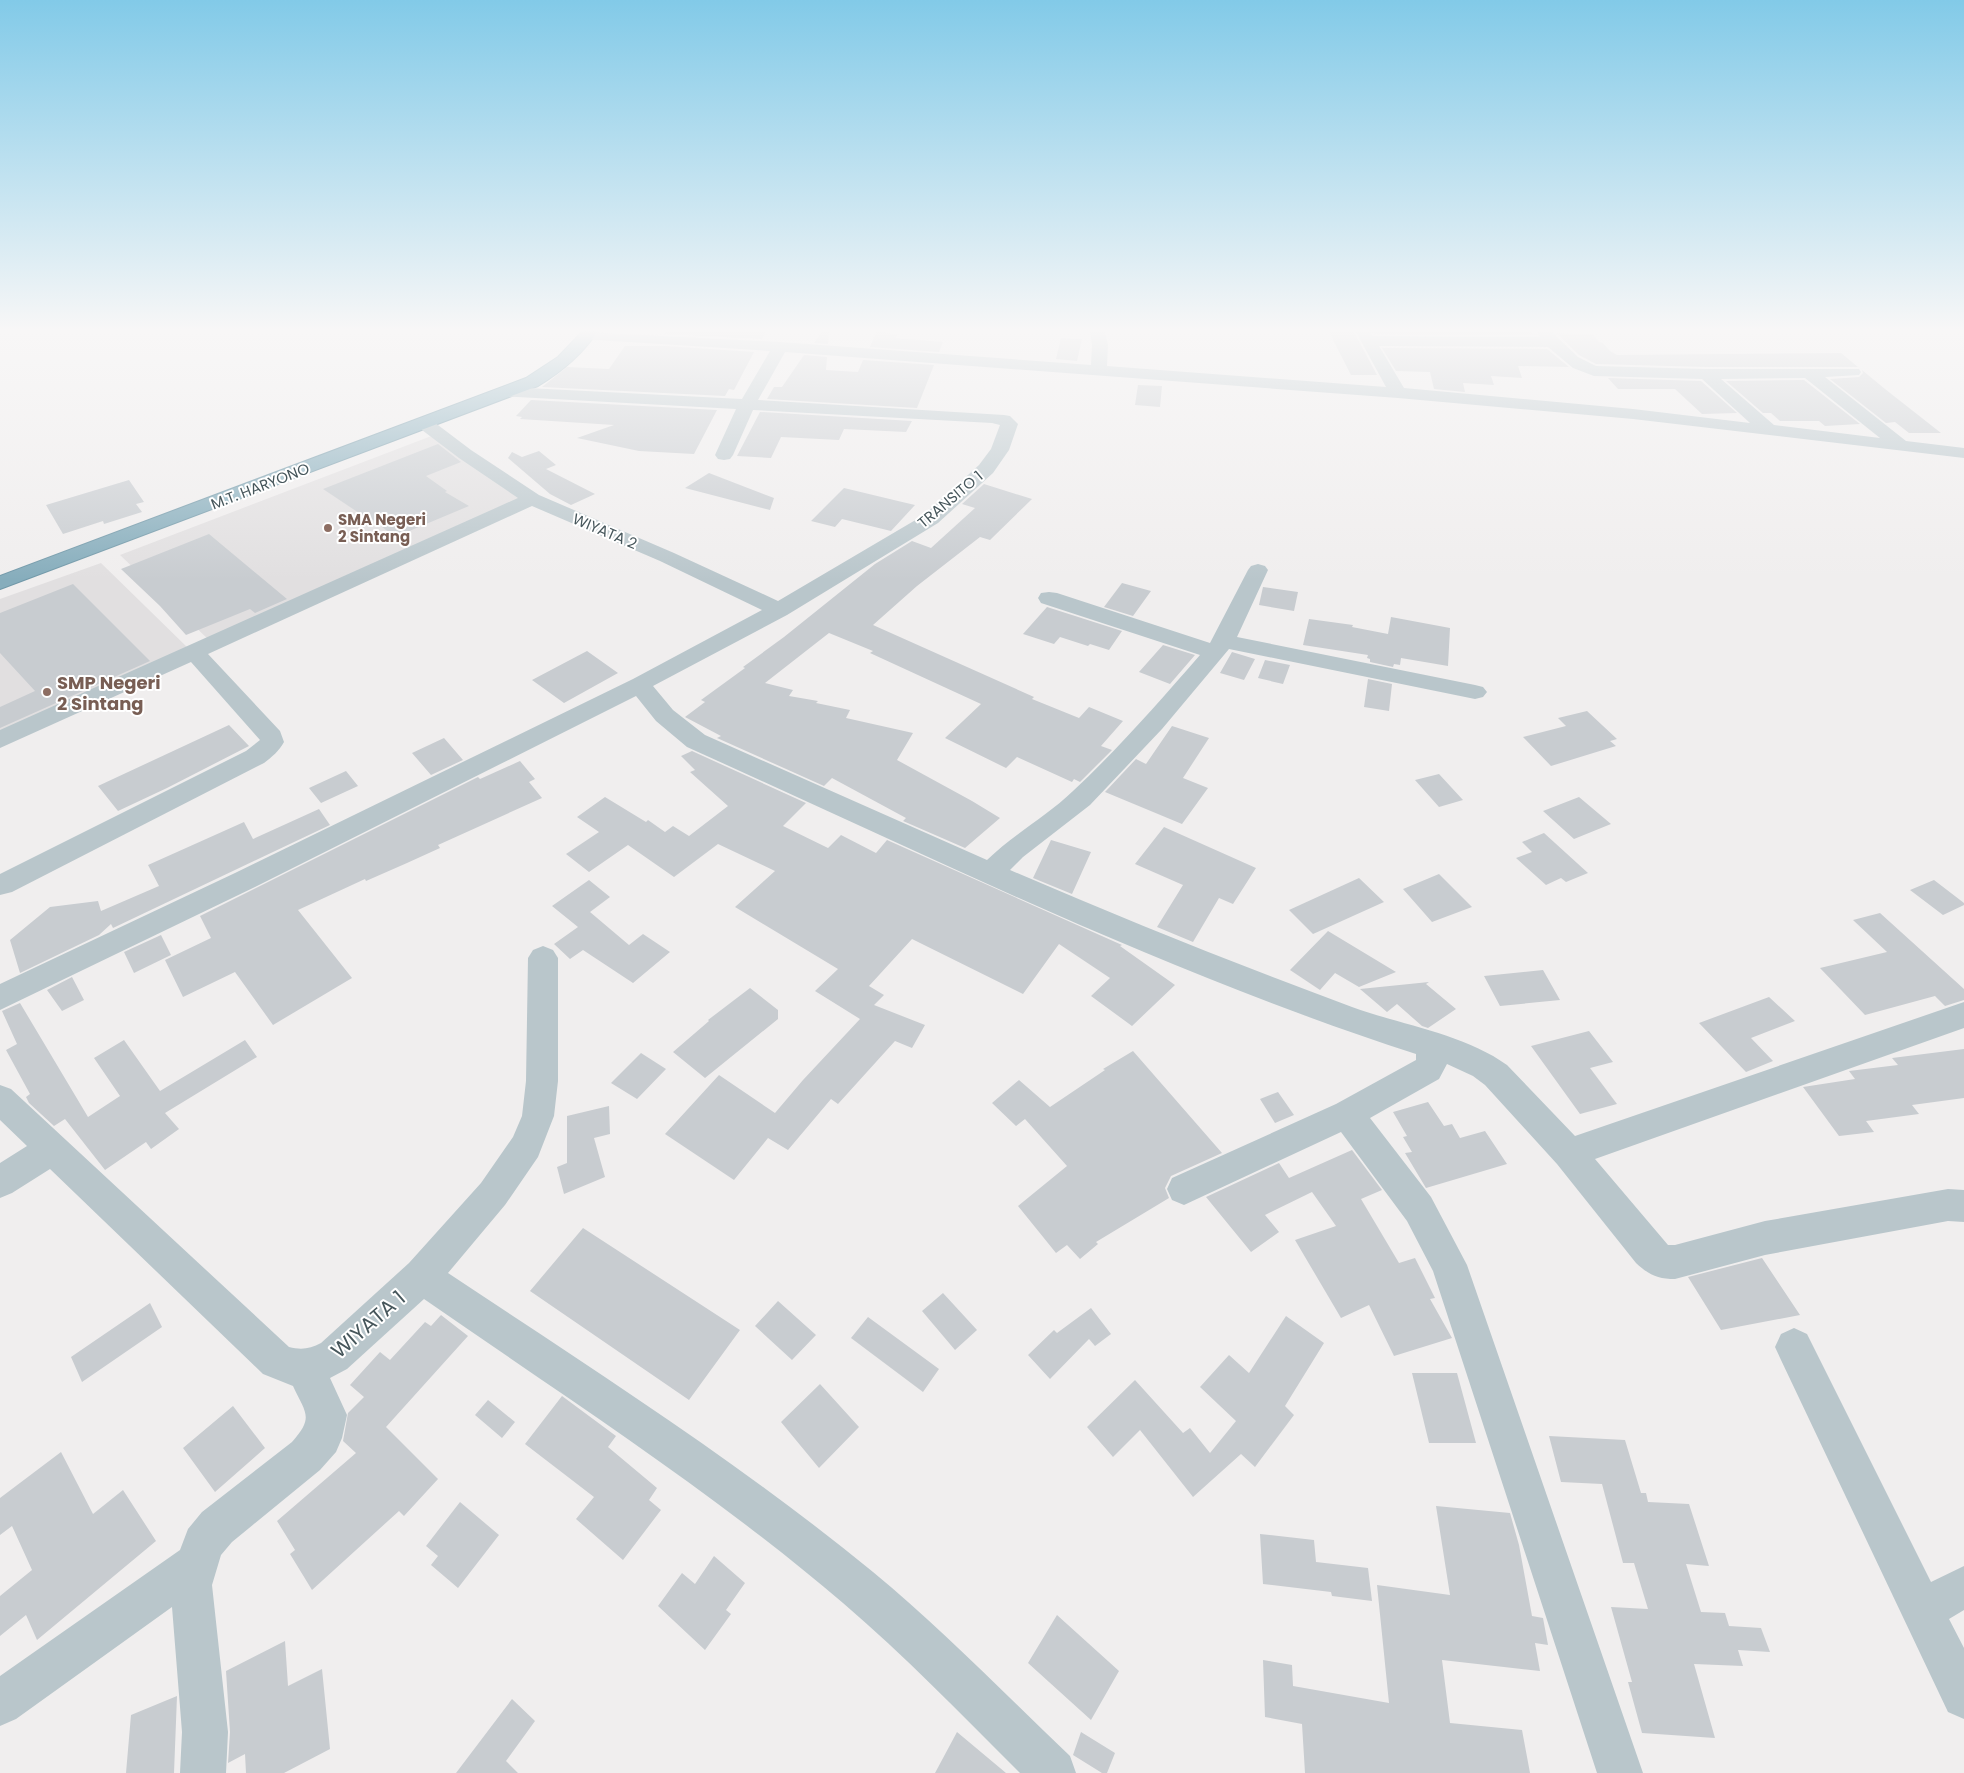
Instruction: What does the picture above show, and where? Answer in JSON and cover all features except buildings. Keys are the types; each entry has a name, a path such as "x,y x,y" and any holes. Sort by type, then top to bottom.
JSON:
{"highway":[{"name":"M.T. HARYONO","path":"0,583 446,415"}],"street":[{"path":"724,455 743,415"},
{"name":"TRANSITO 1","path":"788,604 931,519 986,469 1000,450 1009,424 1004,420 992,418 931,415"},
{"path":"1639,415 1964,453"},
{"path":"1752,415 1769,430"},
{"path":"1862,415 1900,445"},
{"name":"WIYATA 2","path":"424,423 532,500 667,557 788,604"},
{"path":"0,740 532,500"},
{"path":"990,872 1014,850 1081,799 1154,723 1219,646 1258,570"},
{"path":"1049,598 1219,646 1475,692"},
{"path":"0,998 245,880 641,684 788,604"},
{"path":"2,885 255,757 269,747 272,742 271,737 194,652"},
{"path":"641,684 645,694 684,733 696,741 1080,913 1222,971 1360,1023 1464,1056 1484,1066 1496,1075 1569,1153 1649,1252 1661,1262 1675,1262 1765,1238 1948,1206 1964,1206"},
{"name":"WIYATA 1","path":"305,1369 319,1365 334,1356 422,1276 493,1194 526,1146 538,1116 542,1081 543,958"},
{"path":"1569,1153 1964,1015"},
{"path":"1184,1189 1347,1114 1428,1069 1432,1062 1432,1046"},
{"path":"0,1099 276,1360 288,1367 305,1369 327,1415 322,1438 306,1456 217,1527 203,1544 196,1564 191,1585 205,1732 203,1773"},
{"path":"1347,1114 1413,1201 1449,1265 1620,1773"},
{"path":"0,1182 52,1149"},
{"path":"422,1276 669,1444 829,1564 909,1633 1053,1773"},
{"path":"1794,1347 1964,1696"},
{"path":"2,1694 196,1564"},
{"path":"1922,1610 1964,1587"}],"shaded area":[{"name":"SMA Negeri 2 Sintang","path":"434,435 525,500 210,641 120,555"},
{"name":"SMP Negeri 2 Sintang","path":"101,563 189,649 0,735 0,599"}],"place":[{"name":"SMA Negeri 2 Sintang","path":"328,528"},
{"name":"SMP Negeri 2 Sintang","path":"47,692"}]}
